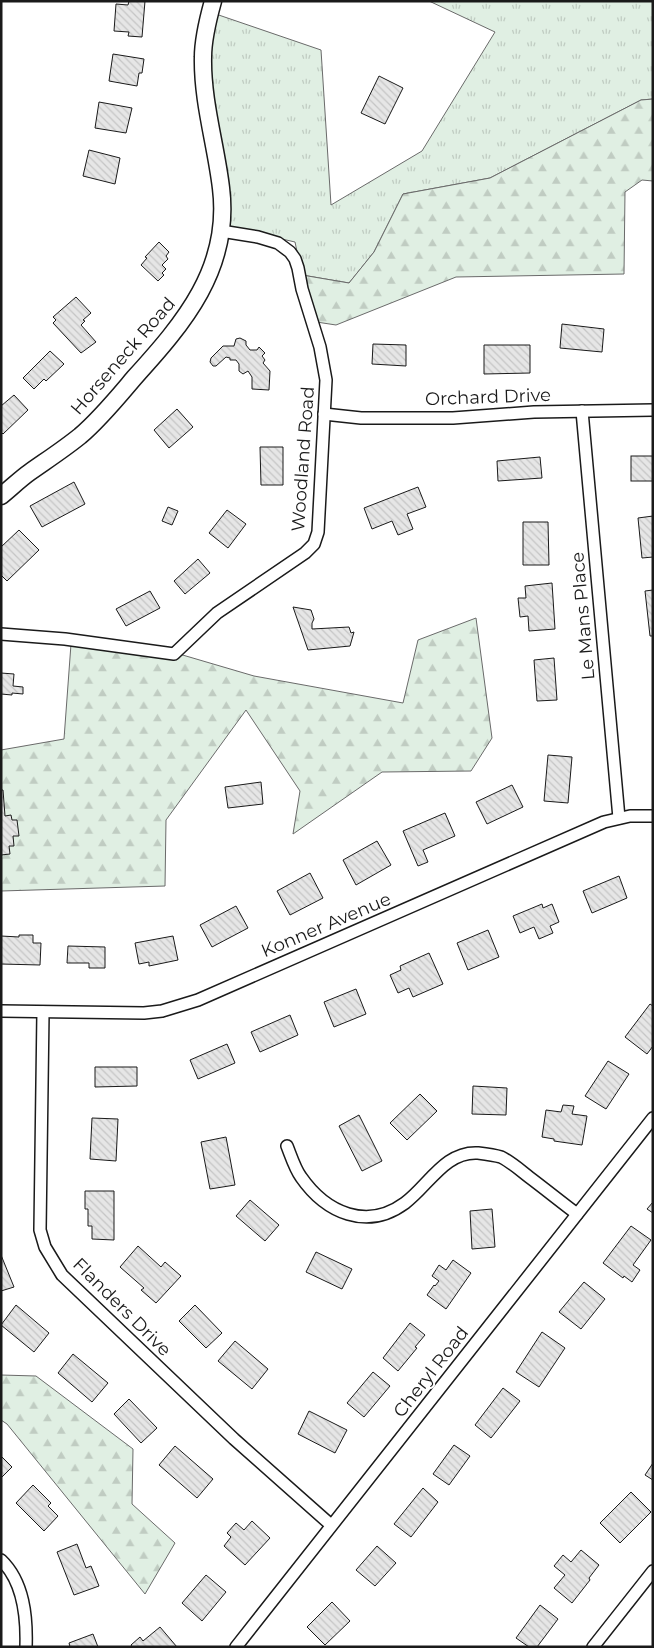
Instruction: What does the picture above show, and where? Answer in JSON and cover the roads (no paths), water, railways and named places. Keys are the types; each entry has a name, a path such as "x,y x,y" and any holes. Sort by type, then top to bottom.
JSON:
{"street":[{"name":"Horseneck Road","path":"1,496 80,436 107,408 170,338 186,316 209,277 217,252 222,211 221,189 206,103 203,74 206,29 213,1"},
{"name":"Woodland Road","path":"1,634 66,639 174,654 217,613 314,544 318,532 326,380 320,347 295,259 290,252 278,243 258,237 221,231"},
{"name":"Orchard Drive","path":"324,414 361,418 452,418 534,412 653,410"},
{"name":"Le Mans Place","path":"582,412 619,818"},
{"name":"Konner Avenue","path":"1,1011 144,1013 162,1011 198,1000 604,822 619,818 653,816"},
{"name":"Flanders Drive","path":"43,1012 40,1230 52,1260 62,1275 234,1439 331,1525"},
{"name":"Cheryl Road","path":"236,1647 653,1118"},
{"path":"287,1146 300,1177 320,1197 338,1211 355,1216 381,1216 391,1212 414,1196 450,1161 466,1154 477,1153 493,1155 510,1162 577,1214"},
{"path":"1,1560 14,1578 21,1595 25,1612 26,1647"},
{"path":"593,1647 653,1571"}]}
